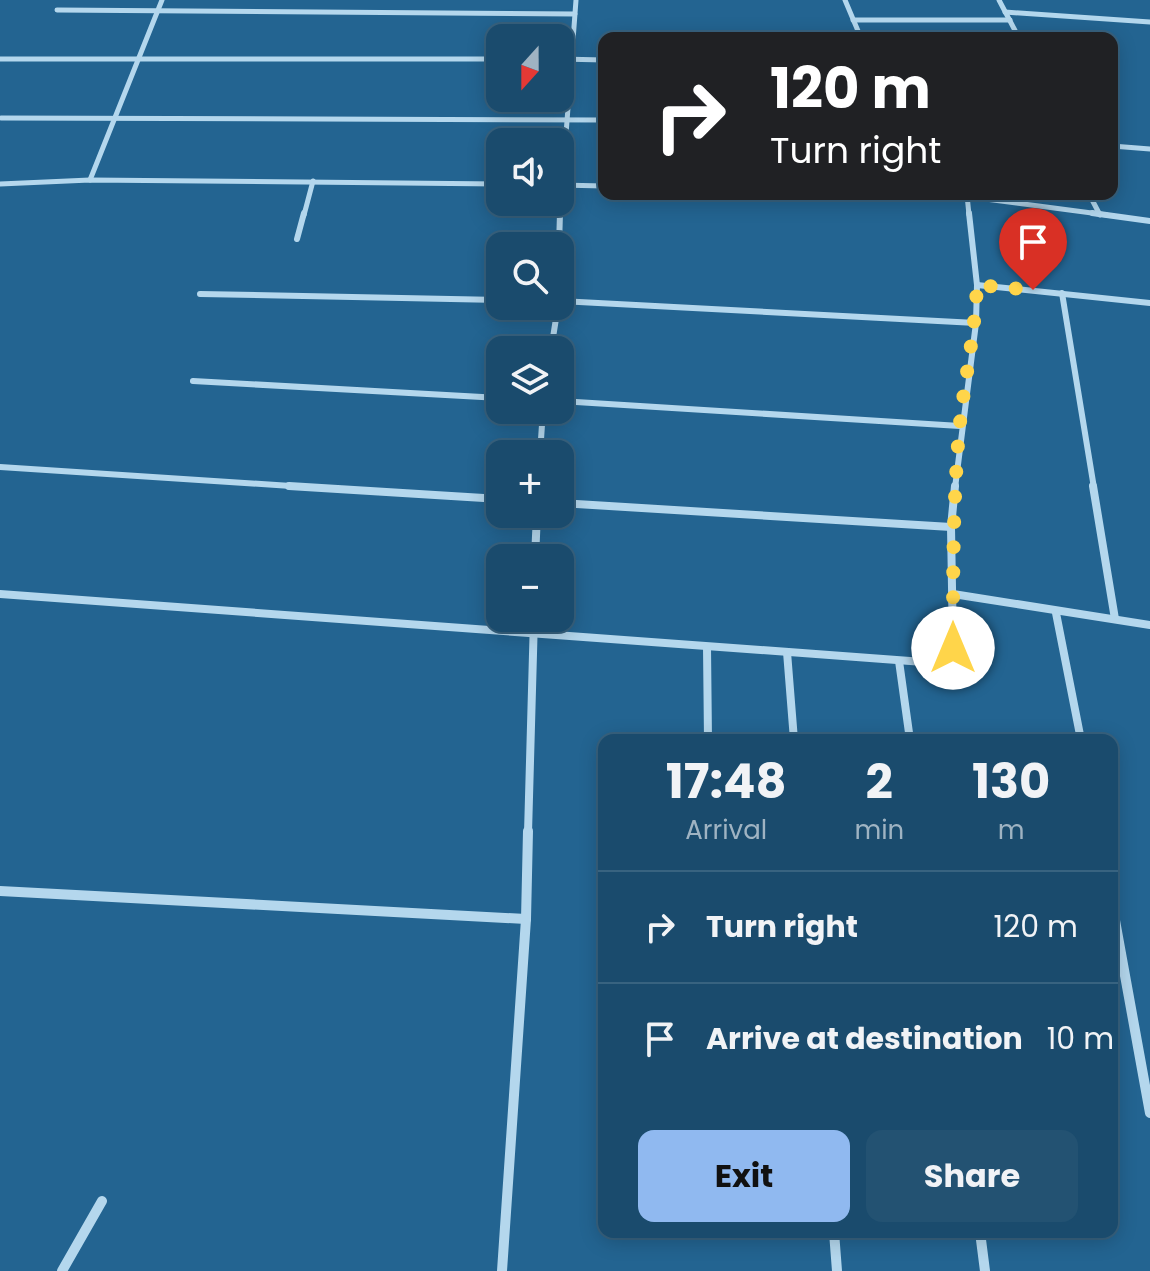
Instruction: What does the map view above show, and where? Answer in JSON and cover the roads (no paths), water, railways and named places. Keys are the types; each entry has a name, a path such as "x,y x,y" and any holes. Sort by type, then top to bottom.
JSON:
{"street":[{"path":"90,180 162,0"},
{"path":"574,29 576,0"},
{"path":"845,0 858,32"},
{"path":"999,0 1016,32"},
{"path":"57,10 575,14"},
{"path":"1005,12 1150,22"},
{"path":"853,20 1010,20"},
{"path":"0,59 486,59"},
{"path":"574,59 598,60"},
{"path":"565,128 567,112"},
{"path":"1,118 598,120"},
{"path":"1118,146 1150,149"},
{"path":"0,184 90,180 486,184"},
{"path":"297,239 313,181"},
{"path":"574,185 598,186"},
{"path":"0,594 899,661 937,663 949,659 953,648 951,527 960,426 976,323 977,285 968,200"},
{"path":"1000,200 1150,221"},
{"path":"1092,200 1100,215"},
{"path":"977,285 1150,303"},
{"path":"1062,293 1115,619"},
{"path":"200,294 486,300"},
{"path":"574,305 976,323"},
{"path":"193,381 486,397"},
{"path":"574,402 960,426"},
{"path":"0,467 486,498"},
{"path":"574,504 951,527"},
{"path":"953,594 1056,613 1150,625"},
{"path":"1056,613 1080,734"},
{"path":"502,1271 526,919 533,634"},
{"path":"707,647 708,734"},
{"path":"787,652 794,734"},
{"path":"899,661 909,734"},
{"path":"0,891 526,919"},
{"path":"1118,937 1150,1113"},
{"path":"62,1271 102,1201"},
{"path":"834,1238 837,1271"},
{"path":"981,1238 985,1271"}]}
